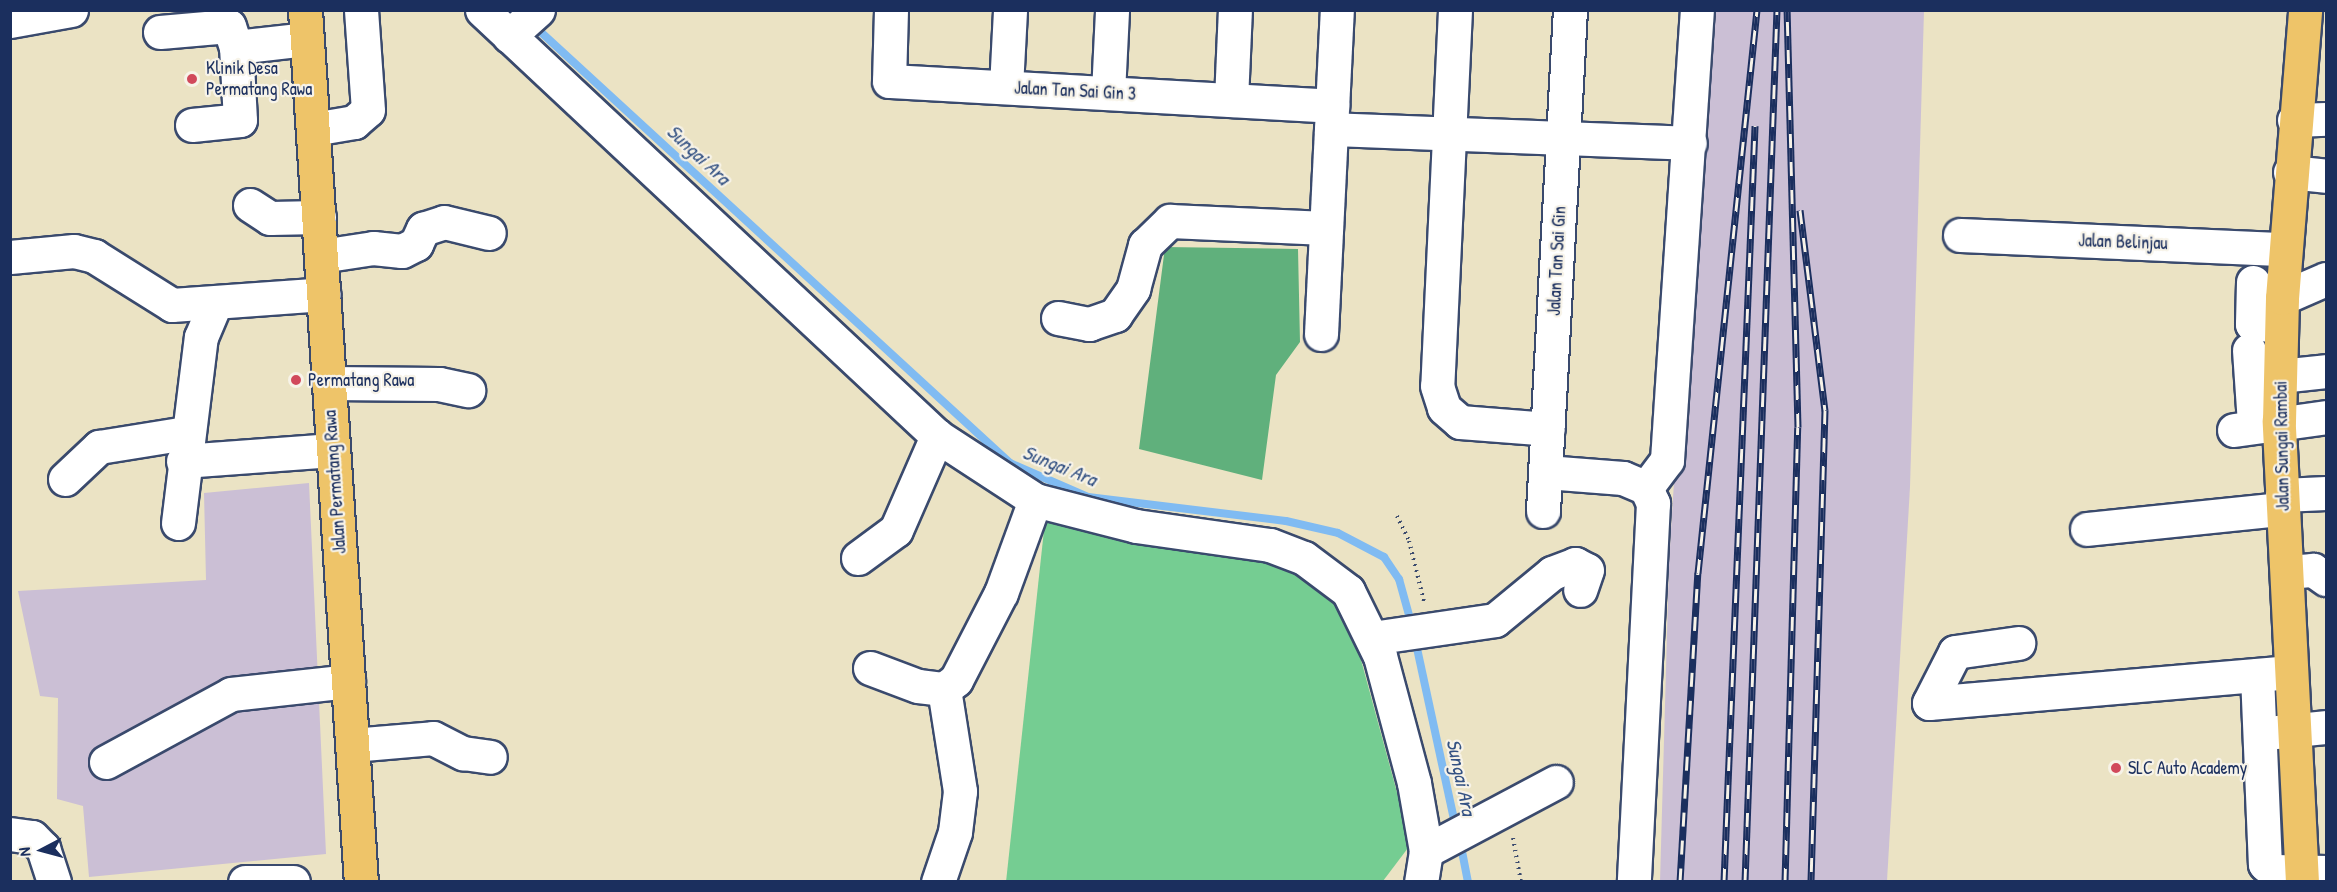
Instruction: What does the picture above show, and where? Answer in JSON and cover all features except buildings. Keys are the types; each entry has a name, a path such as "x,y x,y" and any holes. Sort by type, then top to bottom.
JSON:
{"main road":[{"name":"Jalan Sungai Rambai","path":"2305,10 2290,172 2281,312 2280,376 2256,425 2282,502 2288,572 2272,673 2311,729 2310,874"},
{"name":"Jalan Permatang Rawa","path":"305,25 361,882"}],"street":[{"path":"10,21 71,10"},
{"path":"313,129 354,122 368,110 361,10"},
{"path":"482,10 520,26 938,436 1035,500 1136,526 1270,544 1304,558 1347,591 1376,637 1414,783 1429,859 1485,820 1556,782"},
{"name":"Jalan Tan Sai Gin 3","path":"891,10 889,81 1232,100 1332,118 1448,134 1690,143"},
{"path":"1006,87 1010,10"},
{"path":"1108,93 1112,10"},
{"path":"1232,100 1236,10"},
{"path":"1321,334 1337,10"},
{"path":"1455,10 1437,386 1444,408 1460,422 1548,429"},
{"name":"Jalan Tan Sai Gin","path":"1543,511 1570,10"},
{"path":"1646,488 1668,460 1690,143 1696,10"},
{"path":"236,47 305,25"},
{"path":"160,32 229,26 236,47 240,120 192,125"},
{"path":"2294,120 2326,119"},
{"path":"2290,172 2326,176"},
{"path":"250,205 270,218 319,217"},
{"path":"1058,318 1089,324 1115,315 1133,289 1145,245 1170,221 1326,228"},
{"path":"321,256 373,248 402,251 416,244 423,229 444,222 489,233"},
{"name":"Jalan Belinjau","path":"1960,235 2285,249"},
{"path":"10,257 74,251 94,256 172,304 215,304 324,294"},
{"path":"2253,282 2252,324 2281,312 2326,279"},
{"path":"178,523 185,447 201,337 215,304"},
{"path":"2249,350 2256,425 2326,417"},
{"path":"2280,376 2326,371"},
{"path":"329,383 439,384 468,390"},
{"path":"858,558 896,530 938,436"},
{"path":"65,479 99,447 333,450"},
{"path":"1546,472 1623,478 1646,488 1653,504 1634,882"},
{"path":"2087,529 2282,502 2326,493"},
{"path":"944,689 956,680 1001,593 1035,500"},
{"path":"1376,637 1495,620 1552,573 1575,564 1587,570 1580,590"},
{"path":"2288,572 2313,570 2326,579"},
{"path":"2018,644 1955,652 1929,703 2272,673 2259,734 2265,864 2273,871 2310,874"},
{"path":"870,668 944,689"},
{"path":"106,762 231,693 348,681"},
{"path":"938,882 955,832 960,791 944,689"},
{"path":"2259,734 2311,729"},
{"path":"352,745 433,738 463,753 490,757"},
{"path":"10,834 32,837 44,848 54,882"},
{"path":"245,882 292,880"}],"path":[{"path":"1397,516 1409,541 1428,628"},
{"path":"1485,820 1516,842 1521,882"}],"shaded area":[{"path":"1703,11 1924,11 1910,487 1887,881 1660,882 1669,563"},
{"path":"309,483 326,854 89,877 83,806 57,799 58,698 40,696 18,591 206,580 204,493"}],"green space":[{"path":"1165,247 1298,249 1300,342 1276,375 1262,480 1139,449"},
{"path":"1048,493 1271,558 1348,612 1411,844 1383,881 1006,882"}],"waterway":[{"name":"Sungai Ara","path":"532,24 1010,463 1088,497 1286,521 1338,533 1384,557 1399,579 1412,626"},
{"name":"Sungai Ara","path":"1415,639 1456,829"},
{"name":"Sungai Ara","path":"1460,841 1468,882"}],"railway":[{"path":"1680,882 1698,573 1757,10"},
{"path":"1745,882 1777,10"},
{"path":"1785,882 1798,427 1787,10"},
{"path":"1724,882 1755,126"},
{"path":"1800,210 1825,410 1811,882"}],"place":[{"name":"Klinik Desa Permatang Rawa","path":"192,79"},
{"name":"Permatang Rawa","path":"296,380"},
{"name":"SLC Auto Academy","path":"2116,768"}]}
